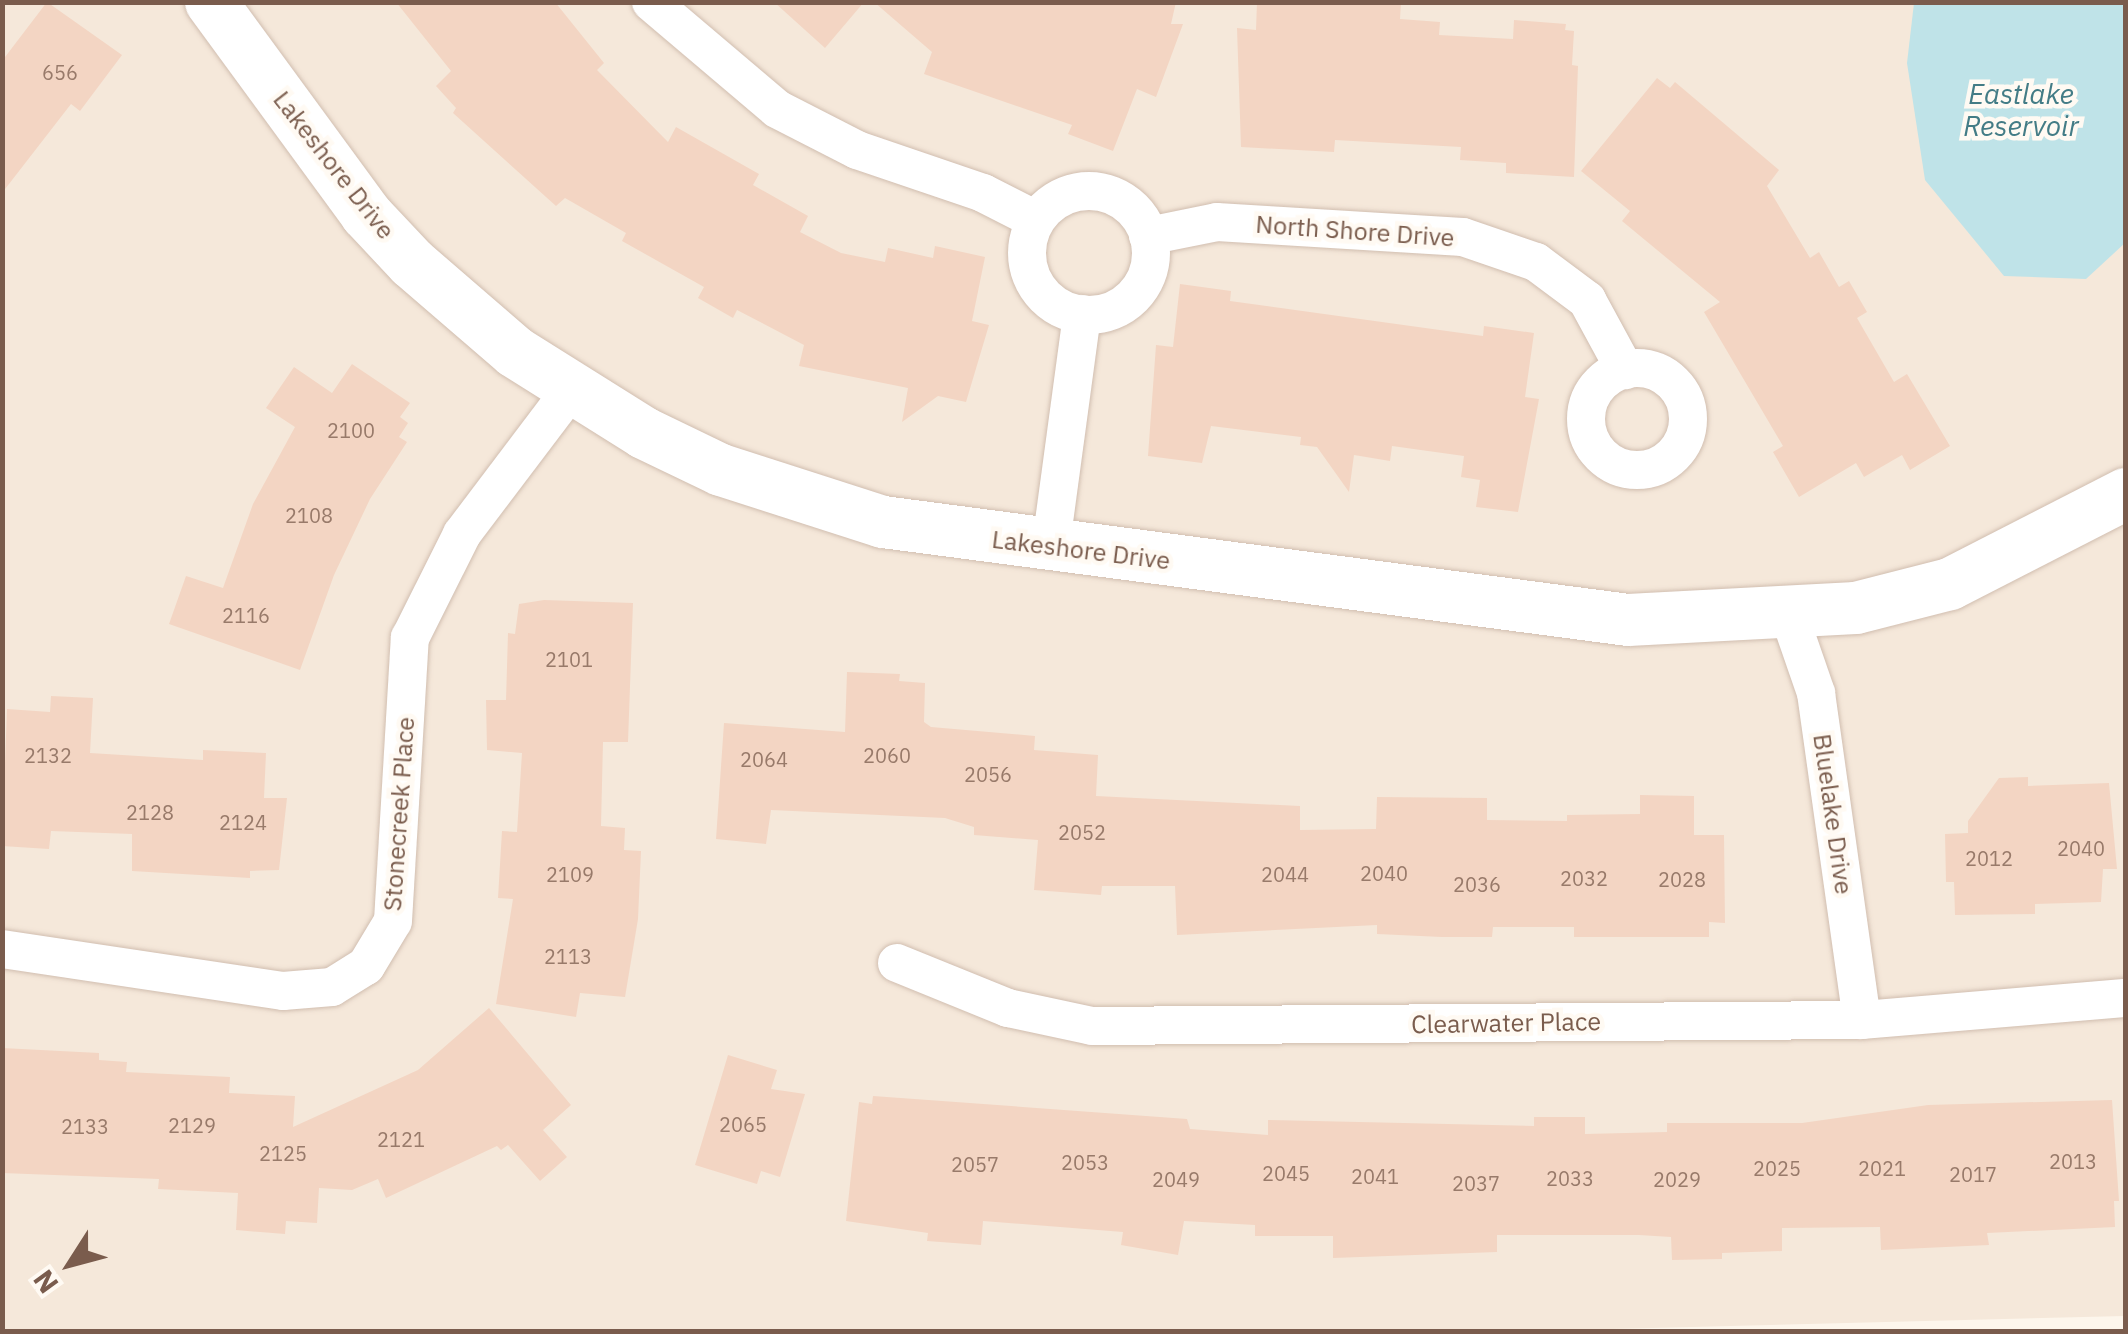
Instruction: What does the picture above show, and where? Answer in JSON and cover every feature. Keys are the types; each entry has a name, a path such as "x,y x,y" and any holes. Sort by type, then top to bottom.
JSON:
{"street":[{"name":"Lakeshore Drive","path":"211,2 366,214 462,309 570,391 706,462 801,500 967,537 1051,544 1628,620 1856,608 1950,584 2126,494"},
{"path":"651,2 777,109 857,150 983,193 1036,220"},
{"path":"1088,190 1127,204 1148,236 1150,256 1136,293 1102,313 1082,314 1045,297 1033,280 1028,239 1036,220 1050,204 1088,190"},
{"name":"North Shore Drive","path":"1148,236 1218,222 1463,237 1536,262 1587,300 1625,370"},
{"path":"1051,544 1082,314"},
{"name":"Stonecreek Place","path":"2,949 283,990 332,987 366,966 394,922 410,638 462,534 570,391"},
{"name":"Bluelake Drive","path":"1788,612 1816,693 1862,1020"},
{"name":"Clearwater Place","path":"897,963 1008,1008 1092,1026 1862,1020 2126,998"}],"shaded area":[{"path":"3,3 2125,3 2125,1316 1534,1331 3,1332"}],"water":[{"name":"Eastlake Reservoir","path":"1914,3 2125,3 2125,243 2086,279 2004,276 1925,180 1907,63"}],"building":[{"path":"47,2 122,55 80,111 71,104 2,193 2,61"},
{"path":"396,2 555,2 604,63 597,70 668,142 676,127 759,174 753,185 808,216 800,232 841,253 885,262 888,248 933,258 935,246 985,257 972,321 989,325 966,402 938,396 902,422 908,388 799,366 804,345 737,310 733,318 698,298 704,287 622,241 626,233 565,198 556,206 453,113 456,108 436,86 451,71"},
{"path":"774,2 864,2 825,48"},
{"path":"874,2 1176,2 1171,24 1183,24 1156,97 1137,89 1113,151 1068,134 1072,125 924,74 932,52"},
{"path":"1257,2 1401,2 1400,19 1440,22 1439,35 1513,39 1514,20 1566,24 1565,30 1574,31 1572,65 1578,66 1574,177 1506,173 1506,163 1460,160 1461,147 1335,140 1334,152 1241,147 1237,28 1256,30"},
{"path":"1657,78 1670,88 1675,82 1779,170 1767,186 1810,258 1819,252 1839,287 1849,281 1867,312 1857,318 1894,382 1907,374 1950,446 1910,470 1902,455 1864,477 1856,463 1799,497 1773,452 1783,446 1704,312 1720,302 1622,221 1630,211 1581,171"},
{"path":"1180,284 1231,291 1230,301 1483,336 1484,326 1534,333 1525,397 1539,399 1518,512 1476,507 1480,480 1461,477 1464,456 1392,446 1390,461 1354,455 1349,492 1317,447 1300,445 1301,437 1211,426 1202,463 1148,456 1156,345 1173,347"},
{"path":"352,364 410,403 400,417 408,423 399,437 407,442 370,499 334,575 300,670 169,624 186,576 223,588 253,504 295,427 266,408 294,367 332,393"},
{"path":"544,600 633,603 628,742 603,742 601,826 625,828 624,850 641,851 638,919 625,997 580,993 576,1017 496,1004 513,899 498,898 502,831 517,832 522,753 487,750 486,700 506,700 508,633 515,634 519,604"},
{"path":"847,672 900,674 899,681 925,683 924,722 931,727 1035,736 1034,750 1098,755 1096,796 1300,806 1300,830 1376,829 1377,797 1487,798 1487,820 1567,821 1567,815 1640,814 1640,795 1694,796 1694,835 1724,835 1725,923 1709,922 1709,937 1574,937 1574,927 1493,927 1492,937 1442,937 1377,934 1377,925 1177,935 1175,886 1102,886 1101,895 1034,890 1038,840 974,835 974,827 945,818 771,810 766,844 716,839 724,723 845,732"},
{"path":"51,696 93,698 90,753 203,760 203,750 266,753 264,798 287,798 279,870 250,871 250,878 132,871 132,834 51,831 49,849 2,846 7,709 50,712"},
{"path":"2028,777 2028,786 2109,783 2117,869 2103,869 2101,902 2035,904 2035,914 1955,915 1954,882 1946,882 1945,834 1968,833 1968,821 1999,778"},
{"path":"489,1008 571,1105 543,1130 567,1157 540,1181 508,1145 501,1150 497,1146 386,1198 378,1179 352,1190 319,1188 317,1223 286,1221 285,1234 236,1230 238,1193 158,1189 159,1179 2,1173 2,1048 99,1053 99,1060 127,1062 126,1072 230,1077 229,1093 295,1096 293,1127 418,1070"},
{"path":"728,1055 777,1070 771,1089 805,1094 780,1177 761,1171 757,1184 695,1165"},
{"path":"873,1096 1187,1119 1190,1129 1268,1135 1268,1120 1534,1126 1534,1117 1585,1117 1585,1134 1667,1132 1667,1123 1802,1123 1928,1105 2112,1100 2119,1201 2114,1201 2115,1227 1987,1233 1989,1245 1881,1250 1880,1227 1782,1228 1782,1251 1722,1253 1722,1259 1672,1260 1671,1237 1639,1235 1497,1235 1497,1252 1333,1258 1333,1236 1255,1236 1255,1225 1184,1221 1178,1255 1121,1245 1123,1232 983,1221 981,1245 927,1241 928,1233 846,1221 859,1102 872,1104"}]}
